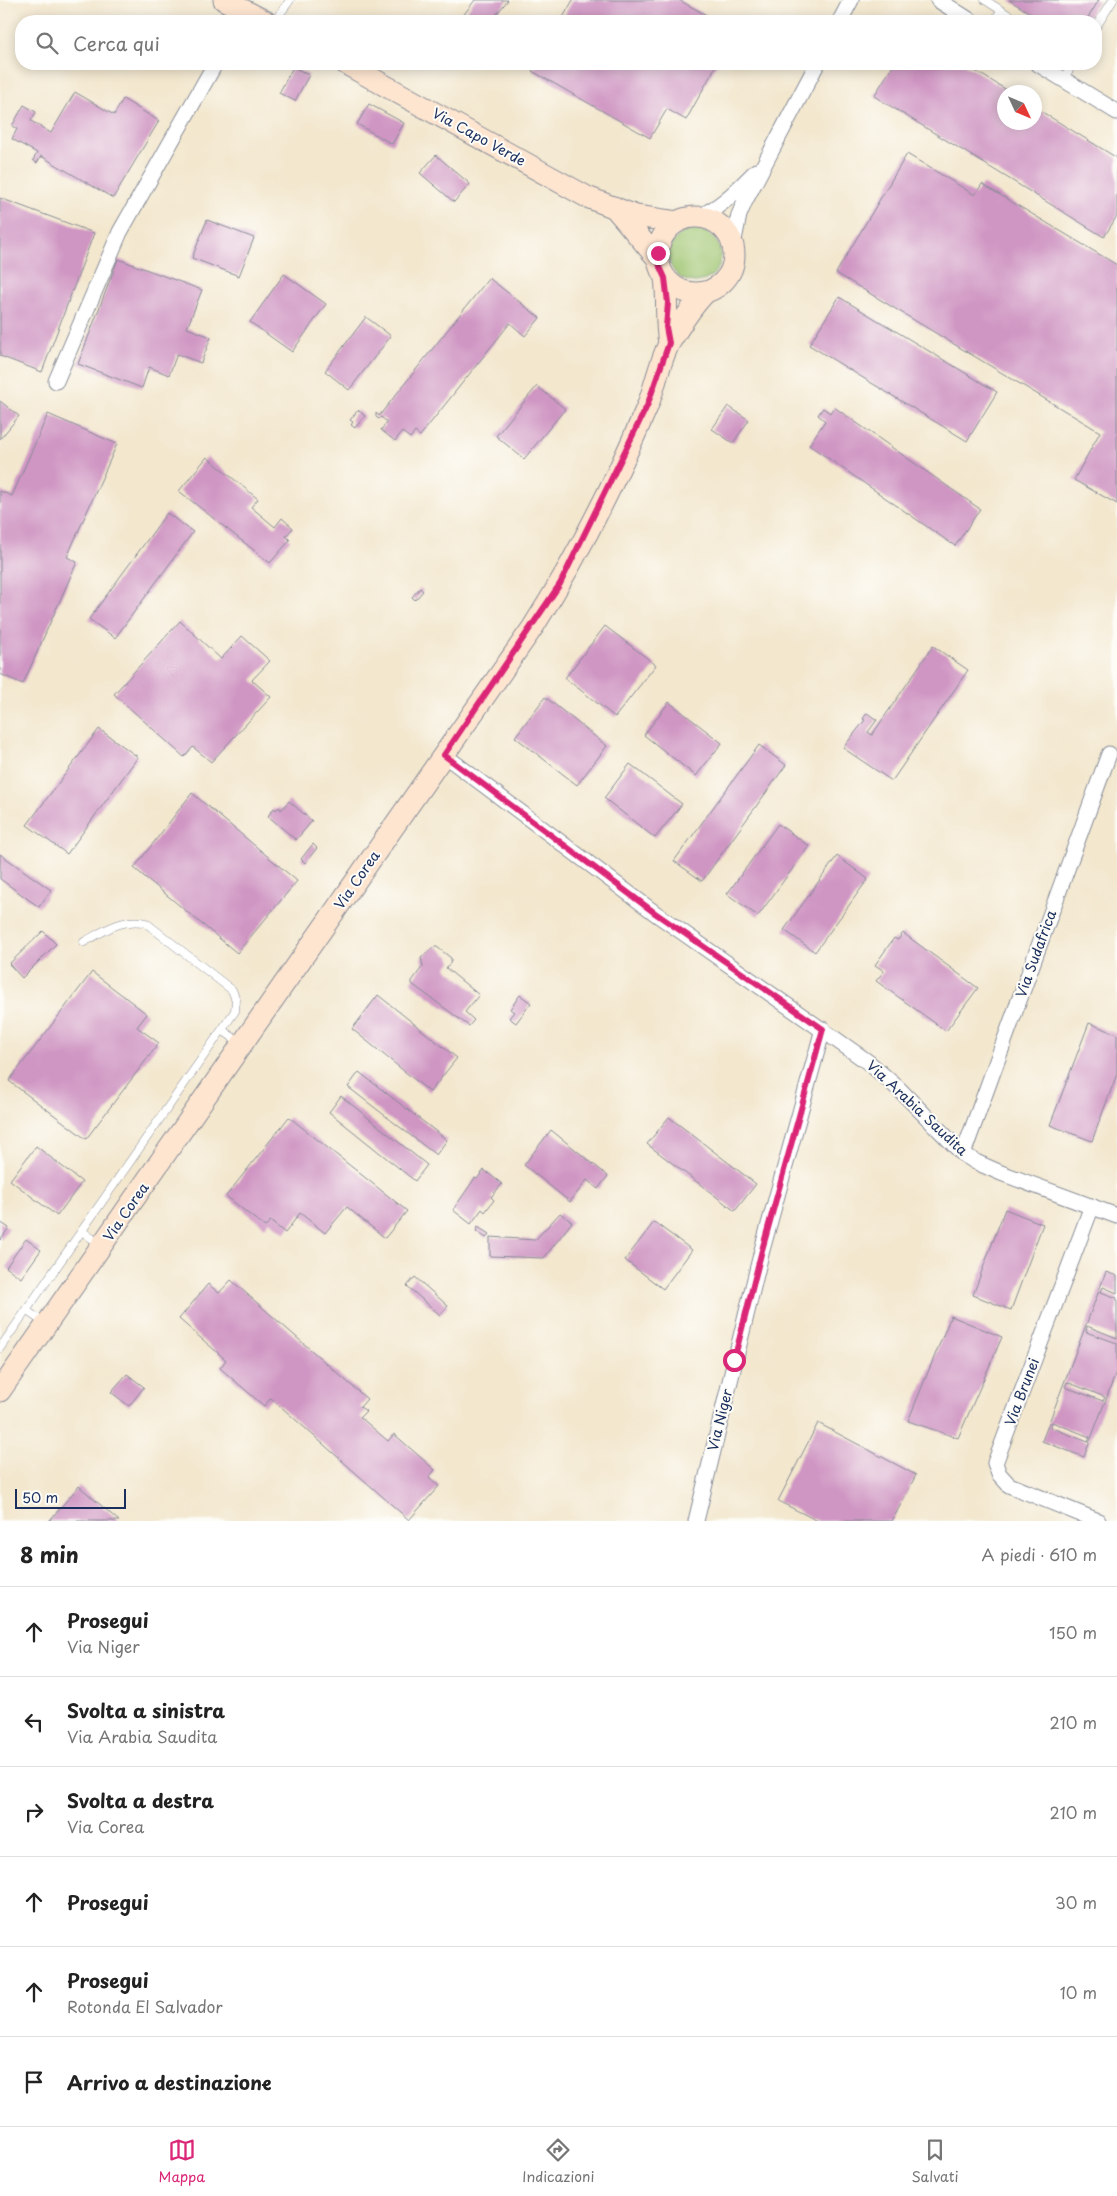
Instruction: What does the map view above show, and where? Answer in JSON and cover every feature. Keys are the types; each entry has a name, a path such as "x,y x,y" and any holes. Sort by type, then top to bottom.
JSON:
{"street":[{"path":"224,0 241,15"},
{"path":"843,15 851,0"},
{"path":"938,0 962,15"},
{"path":"56,381 120,232 212,70"},
{"name":"Via Capo Verde","path":"357,70 587,197 636,216 677,222"},
{"path":"669,343 693,305 705,293 719,286 731,271 734,257 733,245 739,215 814,70"},
{"path":"1048,70 1117,112"},
{"path":"669,343 666,327 668,303 661,269 662,238 677,222 698,217 712,211 730,198 766,162"},
{"path":"613,207 661,269 685,292 705,293"},
{"path":"698,217 710,220 721,226 733,245"},
{"name":"Via Corea","path":"0,1391 444,755 560,584 647,406 669,343"},
{"name":"Via Sudafrica","path":"963,1154 1109,754"},
{"name":"Via Arabia Saudita","path":"444,755 655,913 868,1062 900,1090 963,1154 1001,1173 1117,1216"},
{"name":"Via Niger","path":"696,1521 762,1250 823,1029"},
{"name":"Via Brunei","path":"1092,1206 995,1462 999,1474 1009,1485 1098,1521"}],"lane":[{"path":"279,15 290,0"},
{"path":"985,0 1009,15"},
{"path":"1102,17 1113,0"},
{"path":"998,15 1001,10"},
{"path":"1063,79 1069,70"},
{"path":"0,1348 235,1011 236,1000 232,990 146,923 134,920 122,922 84,942"},
{"path":"222,1030 243,1044"},
{"path":"82,1231 102,1246"},
{"path":"27,1311 47,1324"}],"green space":[{"path":"695,230 709,234 717,242 721,256 717,270 709,278 695,282 681,278 673,270 669,256 673,242 681,234"}],"building":[{"path":"475,0 508,0 496,15 464,15"},
{"path":"573,0 679,0 706,15 564,15"},
{"path":"1009,0 1099,0 1090,15 1033,15"},
{"path":"291,70 299,70 309,75 295,101 279,93"},
{"path":"714,70 686,120 667,109 650,138 532,71"},
{"path":"890,70 974,70 998,85 997,130 1042,130 1042,112 1117,158 1117,216 1104,237 874,96"},
{"path":"75,92 114,115 123,99 159,121 113,198 41,156 37,163 33,160 37,153 12,139 17,129 12,126 24,105 36,112 31,121 51,133"},
{"path":"369,104 404,123 392,144 357,124"},
{"path":"907,154 975,195 982,184 1117,265 1117,504 1074,480 1100,432 836,273"},
{"path":"436,155 470,184 454,202 420,173"},
{"path":"0,198 94,233 42,372 0,356"},
{"path":"207,220 254,238 239,276 192,258"},
{"path":"118,259 202,290 187,328 211,337 201,363 177,354 169,375 149,367 142,388 78,364"},
{"path":"284,274 326,304 292,352 250,322"},
{"path":"489,278 540,318 525,336 510,323 420,436 415,432 410,438 402,432 395,441 381,430 387,422 381,417 379,419 376,417 376,413 379,416"},
{"path":"839,297 997,392 967,441 809,345"},
{"path":"366,317 391,336 349,390 325,371"},
{"path":"537,386 565,409 524,459 496,436"},
{"path":"0,401 19,416 0,439"},
{"path":"728,406 749,420 733,443 712,429"},
{"path":"834,407 980,509 955,546 809,445 825,421 818,415 823,408 830,413"},
{"path":"358,410 365,416 355,428 351,425 353,422 350,420"},
{"path":"48,414 117,444 67,557 77,562 23,684 0,674 0,491 12,496"},
{"path":"207,457 258,499 251,507 275,527 282,518 293,528 286,536 290,540 270,563 179,491"},
{"path":"167,513 193,532 115,638 89,619"},
{"path":"420,588 423,591 415,600 412,597"},
{"path":"180,621 221,659 242,636 270,661 252,680 271,697 211,762 193,747 184,757 114,694"},
{"path":"605,626 656,665 615,717 565,678"},
{"path":"933,646 968,670 892,781 843,748 865,720 863,719 867,713 877,720 868,732 872,735"},
{"path":"545,697 607,746 577,785 515,737"},
{"path":"669,702 722,743 696,776 644,735"},
{"path":"99,729 138,757 67,854 27,825"},
{"path":"759,745 786,765 702,881 674,861"},
{"path":"630,764 682,804 655,838 604,798"},
{"path":"192,793 297,881 237,953 134,868"},
{"path":"289,801 312,821 296,840 268,816 274,808 276,810 279,807 281,810"},
{"path":"778,824 809,846 758,916 727,894"},
{"path":"313,844 317,848 305,863 301,859"},
{"path":"0,854 51,890 39,907 0,879"},
{"path":"837,856 868,879 815,952 784,930"},
{"path":"43,931 56,944 22,978 9,964"},
{"path":"903,933 978,988 946,1031 876,981 884,971 875,965 894,938 898,940"},
{"path":"434,947 437,947 451,958 451,962 446,968 479,995 465,1012 474,1020 469,1026 412,984 412,981 423,966 421,958"},
{"path":"92,972 147,1014 137,1027 159,1043 86,1139 9,1081"},
{"path":"378,995 457,1058 430,1092 352,1029"},
{"path":"520,995 531,1003 516,1023 509,1018 514,1012 510,1009"},
{"path":"1089,1023 1117,1034 1117,1074 1092,1141 1050,1125"},
{"path":"359,1072 447,1140 436,1155 348,1087"},
{"path":"341,1096 427,1165 415,1181 329,1112"},
{"path":"289,1117 407,1211 385,1238 347,1207 325,1233 300,1213 285,1233 270,1221 265,1227 226,1196"},
{"path":"669,1117 756,1184 735,1211 647,1144"},
{"path":"551,1130 608,1176 598,1189 587,1180 570,1202 524,1165"},
{"path":"36,1146 82,1182 57,1216 10,1180"},
{"path":"484,1170 502,1184 491,1197 494,1200 485,1212 482,1209 471,1224 453,1210 475,1178 477,1179"},
{"path":"1005,1209 1043,1224 1011,1310 973,1295"},
{"path":"560,1213 572,1222 544,1258 490,1256 490,1237 535,1240"},
{"path":"0,1222 9,1228 0,1240"},
{"path":"654,1222 692,1250 663,1289 625,1260"},
{"path":"478,1227 489,1234 486,1238 476,1231"},
{"path":"26,1239 41,1250 21,1278 6,1267"},
{"path":"1106,1272 1117,1276 1117,1293 1103,1287 1101,1292 1117,1298 1117,1338 1087,1326 1086,1332 1117,1343 1117,1370 1084,1457 1042,1441","holes":["1067,1382 1105,1397 1103,1401 1065,1387","1052,1422 1090,1437 1088,1442 1050,1427"]},
{"path":"415,1277 448,1306 440,1315 407,1286"},
{"path":"231,1280 367,1399 360,1407 366,1411 360,1417 388,1441 394,1434 435,1470 429,1477 439,1486 409,1520 271,1398 264,1406 220,1368 226,1360 179,1319 208,1284 219,1293"},
{"path":"951,1316 1002,1337 958,1438 908,1421"},
{"path":"127,1374 144,1387 129,1406 111,1392"},
{"path":"818,1423 916,1475 892,1521 818,1521 778,1501"},
{"path":"79,1486 119,1521 49,1521"}],"route":[{"path":"658,253 660,267 665,278 668,303 666,327 669,343 647,406 606,495 560,584 533,627 444,755 655,913 823,1029 762,1250 734,1360"}]}
